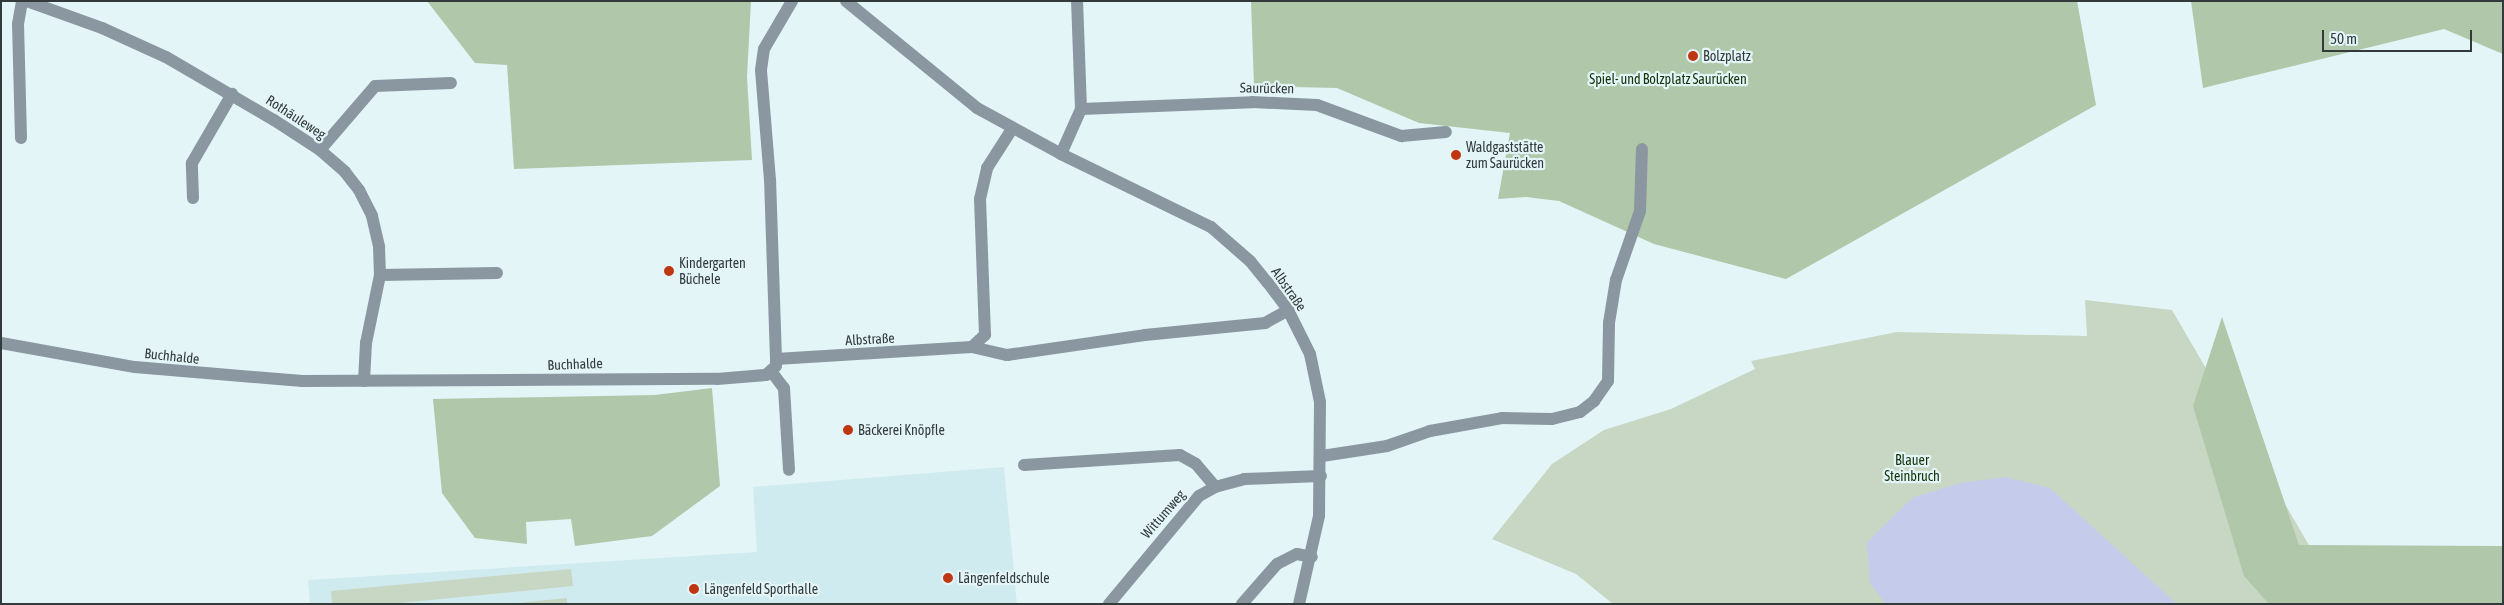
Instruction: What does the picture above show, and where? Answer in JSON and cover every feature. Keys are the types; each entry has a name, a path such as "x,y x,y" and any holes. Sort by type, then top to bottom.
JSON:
{"street":[{"path":"22,1 18,24 22,138"},
{"name":"Rothäuleweg","path":"27,1 110,31 166,57 232,94 320,150 345,172 360,190 376,231 380,275 366,343 364,382"},
{"path":"789,470 784,388 774,365 770,180 761,70 764,49 792,1"},
{"name":"Albstraße","path":"846,1 938,79 976,108 1061,154 1211,227 1250,261 1288,310 1310,354 1317,377 1322,456 1319,516 1312,557 1299,604"},
{"path":"1061,154 1082,109 1076,1"},
{"path":"320,150 375,86 451,83"},
{"path":"193,198 192,163 232,94"},
{"name":"Saurücken","path":"1082,109 1252,102 1317,105 1401,136 1446,132"},
{"path":"972,347 985,335 980,199 987,168 1012,129"},
{"path":"1322,456 1387,446 1430,431 1502,418 1552,419 1580,412 1594,401 1608,381 1609,323 1616,280 1640,211 1642,149"},
{"path":"380,275 497,273"},
{"name":"Albstraße","path":"774,365 972,347 1007,355 1145,335 1264,323 1288,310"},
{"name":"Buchhalde","path":"1,343 135,367 226,377 364,382 717,379 754,377 774,365"},
{"path":"1024,465 1180,455 1196,464 1215,487"},
{"name":"Wittumweg","path":"1109,604 1186,508 1215,487 1244,479 1321,476"},
{"path":"1242,604 1277,564 1297,554 1312,557"}],"shaded area":[{"path":"1004,467 1017,604 310,604 308,580 757,552 753,487"}],"green space":[{"path":"427,1 751,1 747,77 752,160 514,169 507,65 475,63"},
{"name":"Spiel- und Bolzplatz Saurücken","path":"1251,1 2077,1 2096,105 1786,279 1654,244 1559,201 1526,197 1498,199 1510,133 1419,123 1337,88 1254,86"},
{"path":"2191,1 2503,1 2503,54 2444,29 2203,88"},
{"name":"Blauer Steinbruch","path":"2085,300 2172,310 2324,571 2338,604 1613,604 1576,574 1492,539 1552,464 1604,430 1671,409 1755,369 1751,361 1897,332 2087,336"},
{"path":"2222,317 2299,545 2503,546 2503,604 2269,604 2244,576 2193,406"},
{"path":"712,388 720,486 652,536 575,546 571,519 526,522 527,544 475,538 442,493 433,399 655,395"},
{"path":"571,569 573,586 390,604 332,604 331,591"},
{"path":"567,598 567,604 508,604"}],"water":[{"path":"2005,477 2050,488 2177,604 1886,604 1870,583 1867,542 1912,498 1960,483"}],"place":[{"name":"Bolzplatz","path":"1693,56"},
{"name":"Waldgaststätte zum Saurücken","path":"1456,155"},
{"name":"Kindergarten Büchele","path":"669,271"},
{"name":"Bäckerei Knöpfle","path":"848,430"},
{"name":"Längenfeldschule","path":"948,578"},
{"name":"Längenfeld Sporthalle","path":"694,589"}]}
